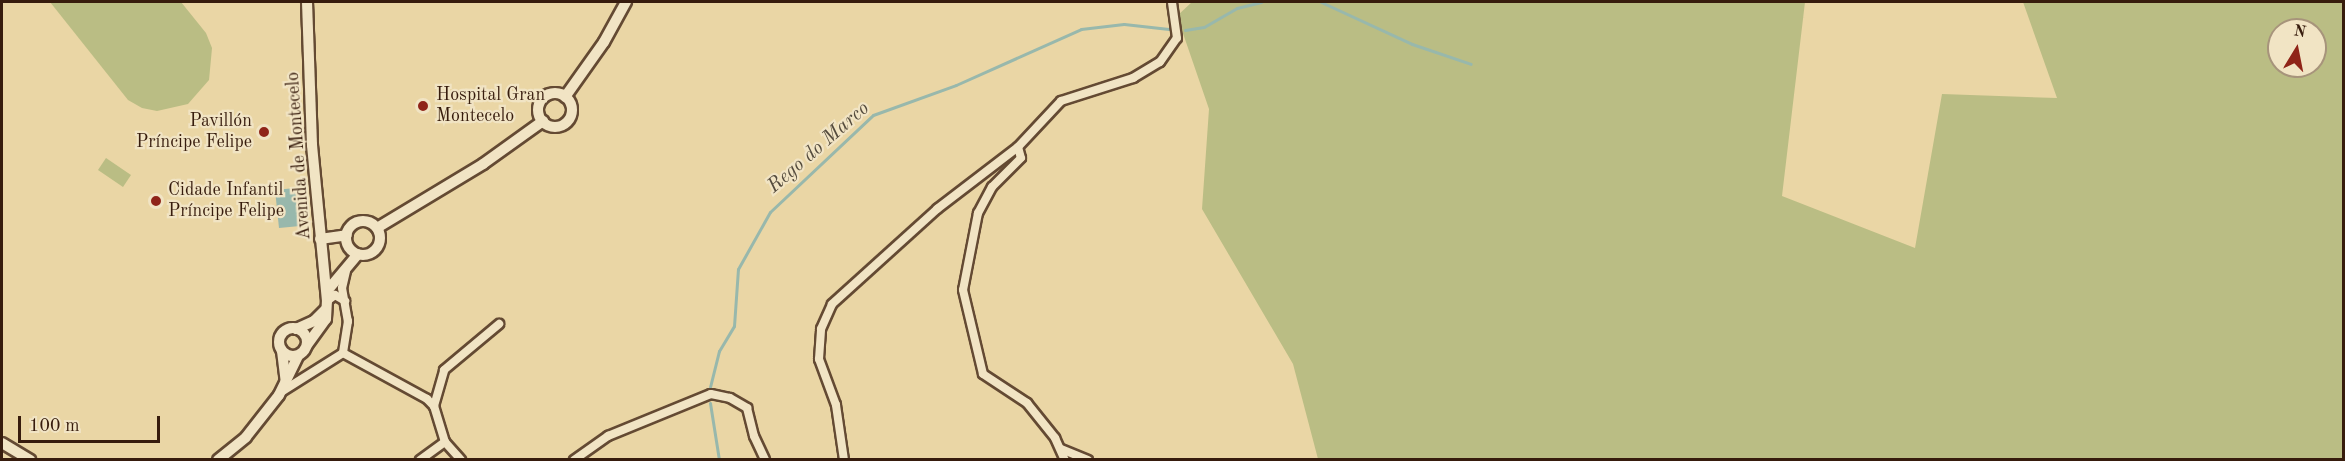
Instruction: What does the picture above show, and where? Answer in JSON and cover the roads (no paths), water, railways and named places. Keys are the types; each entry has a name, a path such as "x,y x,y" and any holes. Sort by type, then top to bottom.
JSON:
{"street":[{"name":"Avenida de Montecelo","path":"307,2 312,145 326,300 320,331 307,345"},
{"path":"566,97 604,42 626,2"},
{"path":"844,459 836,405 819,359 821,328 832,303 937,209 1018,147 1061,101 1132,78 1160,62 1178,38 1172,2"},
{"path":"555,93 566,97 572,106 567,122 552,127 543,121 539,106 545,97 555,93"},
{"path":"377,228 483,164 543,121"},
{"path":"1018,147 1021,158 992,187 978,213 963,290 983,374 1028,403 1061,449 1065,459"},
{"path":"320,239 347,235 357,223 368,222 377,228 380,238 377,248 354,259 343,274 348,321 343,353"},
{"path":"347,235 354,259"},
{"path":"283,388 281,335 314,321 354,259"},
{"path":"326,300 335,295 345,301"},
{"path":"461,459 445,442 434,406 444,370 500,324"},
{"path":"218,459 246,437 283,388 298,356 307,345 305,336 296,329"},
{"path":"282,351 298,356"},
{"path":"283,388 343,353"},
{"path":"343,353 418,394 434,406"},
{"path":"574,459 608,436 711,394 730,398 747,408 754,436 765,459"},
{"path":"2,442 30,459"},
{"path":"420,459 445,442"},
{"path":"1061,449 1088,459"}],"waterway":[{"name":"Rego do Marco","path":"1185,30 1204,27 1237,8 1261,2"},
{"name":"Rego do Marco","path":"1321,2 1412,44 1471,64"},
{"name":"Rego do Marco","path":"710,387 719,351 734,326 738,269 770,212 873,115 956,85 1081,29 1124,24 1169,29"},
{"name":"Rego do Marco","path":"710,403 719,460"}],"place":[{"name":"Hospital Gran Montecelo","path":"423,106"},
{"name":"Pavillón Príncipe Felipe","path":"264,132"},
{"name":"Cidade Infantil Príncipe Felipe","path":"156,201"}]}
